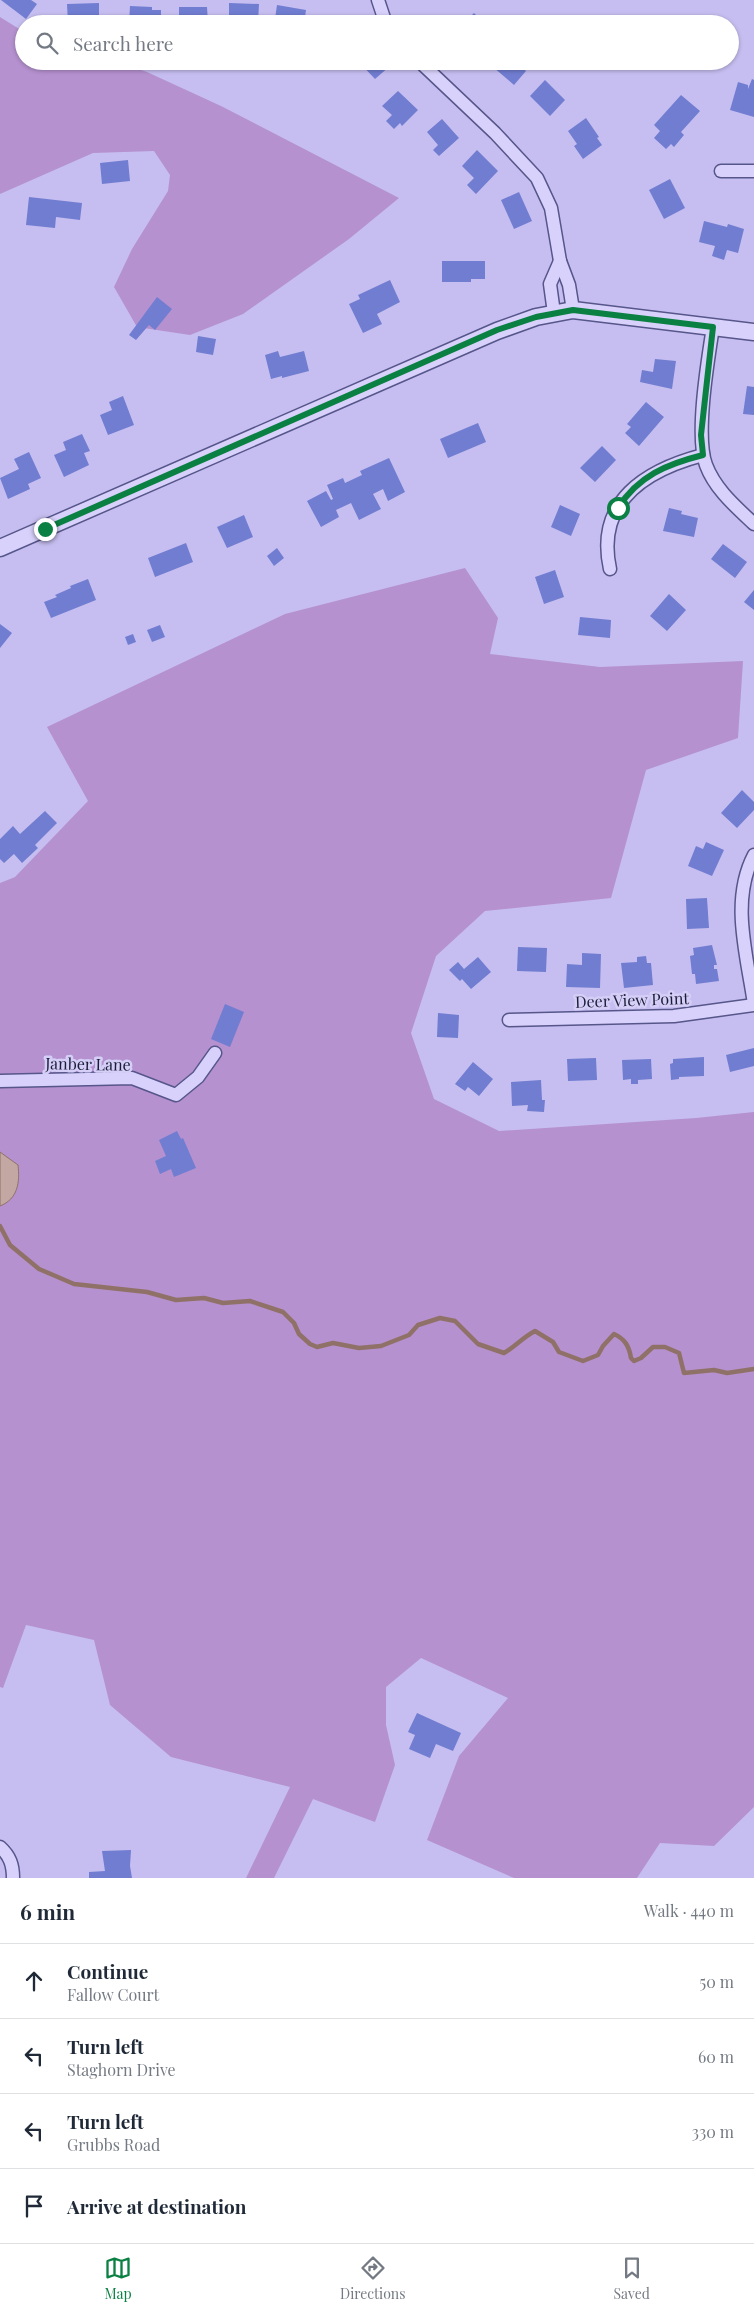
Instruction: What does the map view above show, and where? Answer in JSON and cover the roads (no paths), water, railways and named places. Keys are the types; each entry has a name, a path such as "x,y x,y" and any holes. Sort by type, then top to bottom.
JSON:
{"street":[{"path":"378,0 383,15"},
{"path":"428,70 495,133 537,178 551,208 560,261 570,285 573,310"},
{"path":"721,171 754,171"},
{"path":"554,313 550,284 560,261"},
{"path":"0,548 497,330 554,313 573,310 754,332"},
{"path":"713,327 701,435 703,455 717,486 754,524"},
{"path":"610,569 607,555 609,528 618,508 627,495 647,476 661,469 703,455"},
{"path":"754,854 741,896 744,937 754,1004"},
{"name":"Deer View Point","path":"509,1020 674,1016 754,1004"},
{"name":"Janber Lane","path":"0,1081 132,1078 176,1095 198,1077 215,1053"},
{"path":"0,1847 7,1854 12,1865 13,1878"}],"waterway":[{"path":"0,1226 10,1245 39,1269 74,1284 147,1292 176,1300 204,1298 223,1303 250,1301 283,1312 294,1323 299,1334 310,1344 317,1347 333,1343 359,1348 381,1346 409,1335 418,1325 440,1318 455,1321 478,1344 504,1353 535,1331 553,1342 559,1352 583,1361 598,1355 614,1334 626,1343 631,1358 634,1361 641,1358 653,1347 665,1347 679,1353 684,1373 714,1370 727,1373 754,1369"}]}
